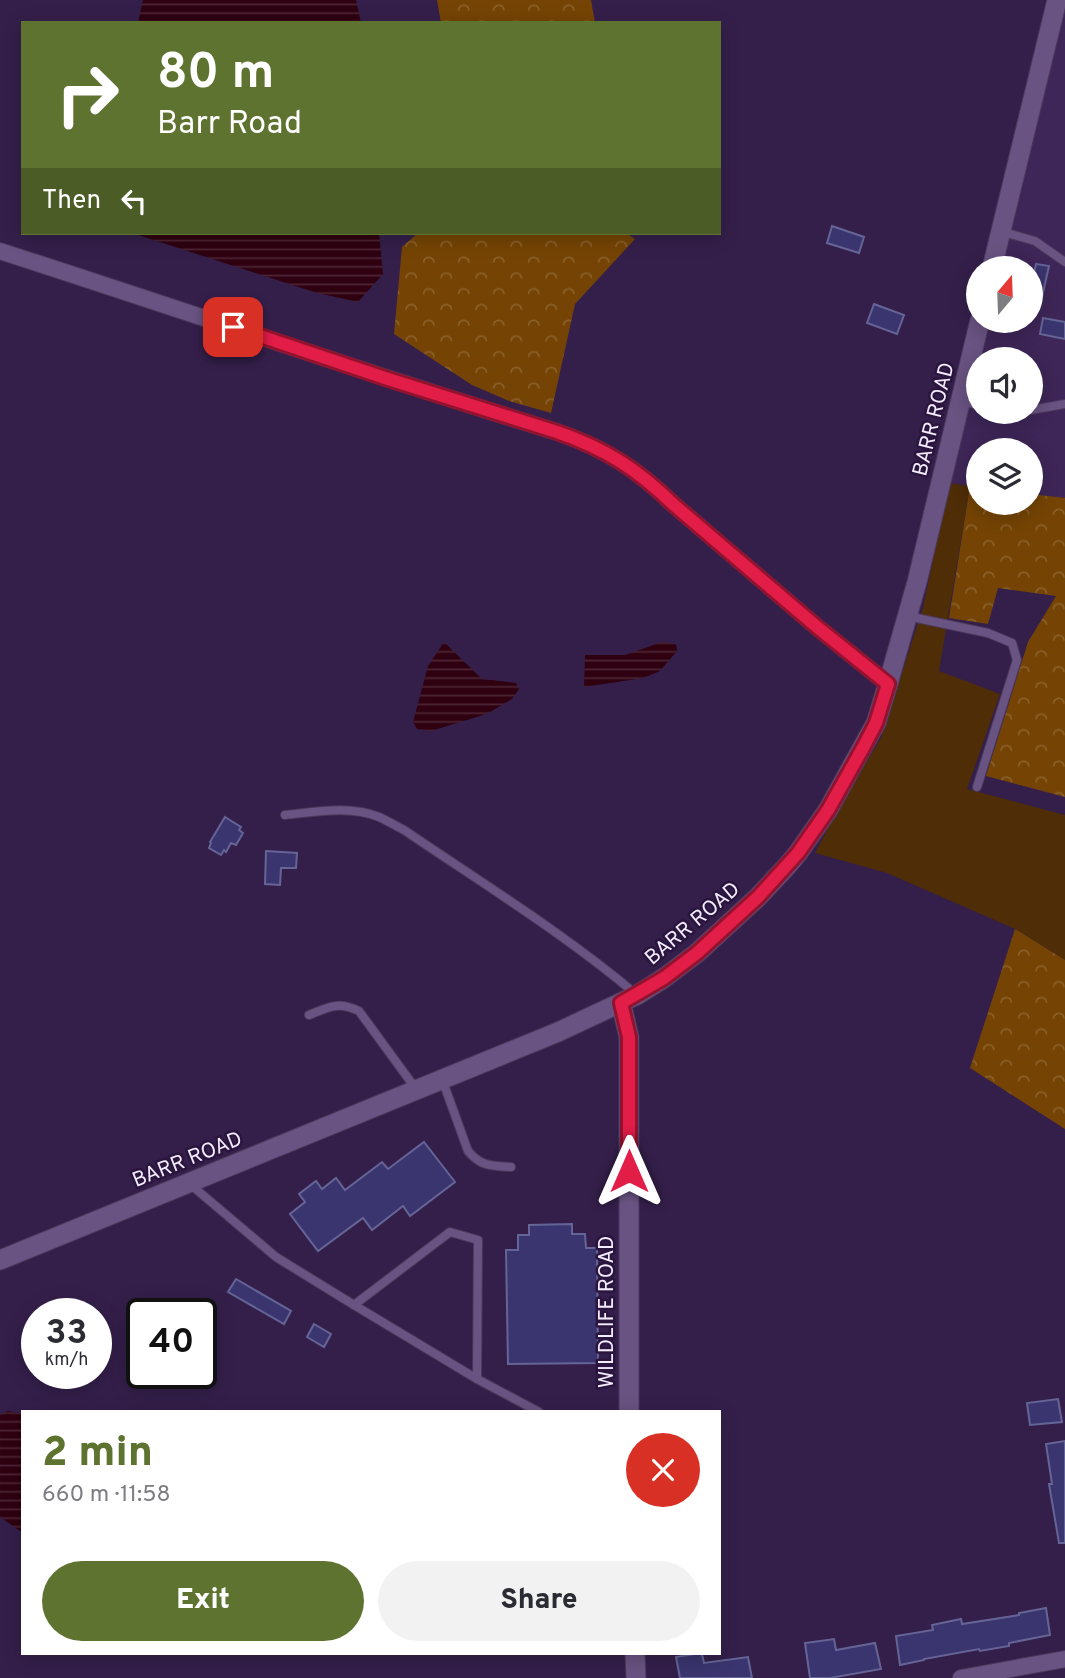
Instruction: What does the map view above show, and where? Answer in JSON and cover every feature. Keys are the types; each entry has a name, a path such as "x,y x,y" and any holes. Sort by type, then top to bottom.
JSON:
{"street":[{"path":"995,256 1057,0"},
{"path":"0,251 596,447 632,468 888,684"},
{"name":"BARR ROAD","path":"0,1260 558,1032 629,999 664,978 697,953 758,897 798,853 828,810 876,723 966,413"},
{"name":"WILDLIFE ROAD","path":"629,999 629,1410"},
{"path":"635,1655 636,1678"},
{"path":"961,1678 1065,1659"}],"lane":[{"path":"1001,231 1035,241 1065,262"},
{"path":"1043,408 1065,404"},
{"path":"907,616 988,634 1012,643 1017,660 977,787"},
{"path":"285,814 338,810 378,816 404,830 611,972 629,999"},
{"path":"309,1015 334,1005 359,1011 416,1089"},
{"path":"442,1079 468,1151 475,1160 486,1165 511,1167"},
{"path":"189,1183 276,1257 477,1379 535,1410"},
{"path":"354,1305 450,1232 478,1240 477,1379"}],"shaded area":[{"path":"143,0 356,0 361,21 138,21"},
{"path":"1065,0 1065,498 1043,495 1043,438 966,438 966,485 941,482 966,378 966,424 1043,424 1043,347 974,347 977,333 1043,333 1043,256 995,256"},
{"path":"138,235 379,235 383,274 358,302 317,293"},
{"path":"949,483 966,485 966,510 939,671 1000,694 967,789 1065,815 1065,960 1015,929 887,873 815,853 881,738 923,608"},
{"path":"444,642 482,679 516,683 519,689 512,699 480,716 431,731 417,729 413,722 428,666"},
{"path":"662,642 676,644 677,651 660,671 643,678 584,687 585,655 625,655"},
{"path":"8,1411 21,1414 21,1532 0,1517 0,1415"}],"green space":[{"path":"437,0 591,0 595,21 441,21"},
{"path":"416,235 629,235 635,239 575,304 551,413 509,401 472,385 394,334 402,247"},
{"path":"1043,495 1065,498 1065,797 986,776 1028,642 1056,596 998,588 988,624 949,618 966,511 966,515 1043,515"},
{"path":"1015,929 1065,960 1065,1129 970,1068"}],"building":[{"path":"832,226 864,237 859,253 827,243"},
{"path":"1043,265 1049,266 1043,293"},
{"path":"874,304 904,315 897,334 867,323"},
{"path":"1043,318 1065,322 1065,339 1040,334 1043,333"},
{"path":"225,817 241,827 239,830 243,833 236,845 231,843 221,855 209,848"},
{"path":"266,851 297,853 296,868 281,868 280,885 265,884"},
{"path":"424,1142 455,1182 410,1216 403,1206 372,1230 363,1218 318,1251 290,1214 305,1202 299,1194 316,1181 322,1189 336,1178 345,1190 382,1162 388,1169"},
{"path":"572,1224 572,1234 585,1234 586,1248 597,1248 598,1363 508,1364 506,1250 518,1250 518,1235 529,1235 529,1225"},
{"path":"236,1279 291,1311 284,1324 228,1292"},
{"path":"314,1324 331,1334 324,1347 307,1337"},
{"path":"1058,1399 1062,1422 1030,1425 1027,1403"},
{"path":"1065,1441 1065,1543 1059,1543 1049,1484 1052,1484 1046,1444"},
{"path":"1046,1608 1050,1635 1009,1643 1009,1646 979,1649 900,1665 896,1636 933,1630 932,1625 961,1619 962,1624"},
{"path":"834,1639 836,1650 875,1643 881,1669 830,1678 810,1678 805,1643"},
{"path":"702,1655 704,1663 748,1657 752,1678 680,1678 676,1657"}],"route":[{"path":"233,327 584,441 609,453 654,486 817,627 888,684 876,723 864,746 828,810 798,853 758,897 697,953 664,978 621,1003 629,1037 629,1171"}]}
